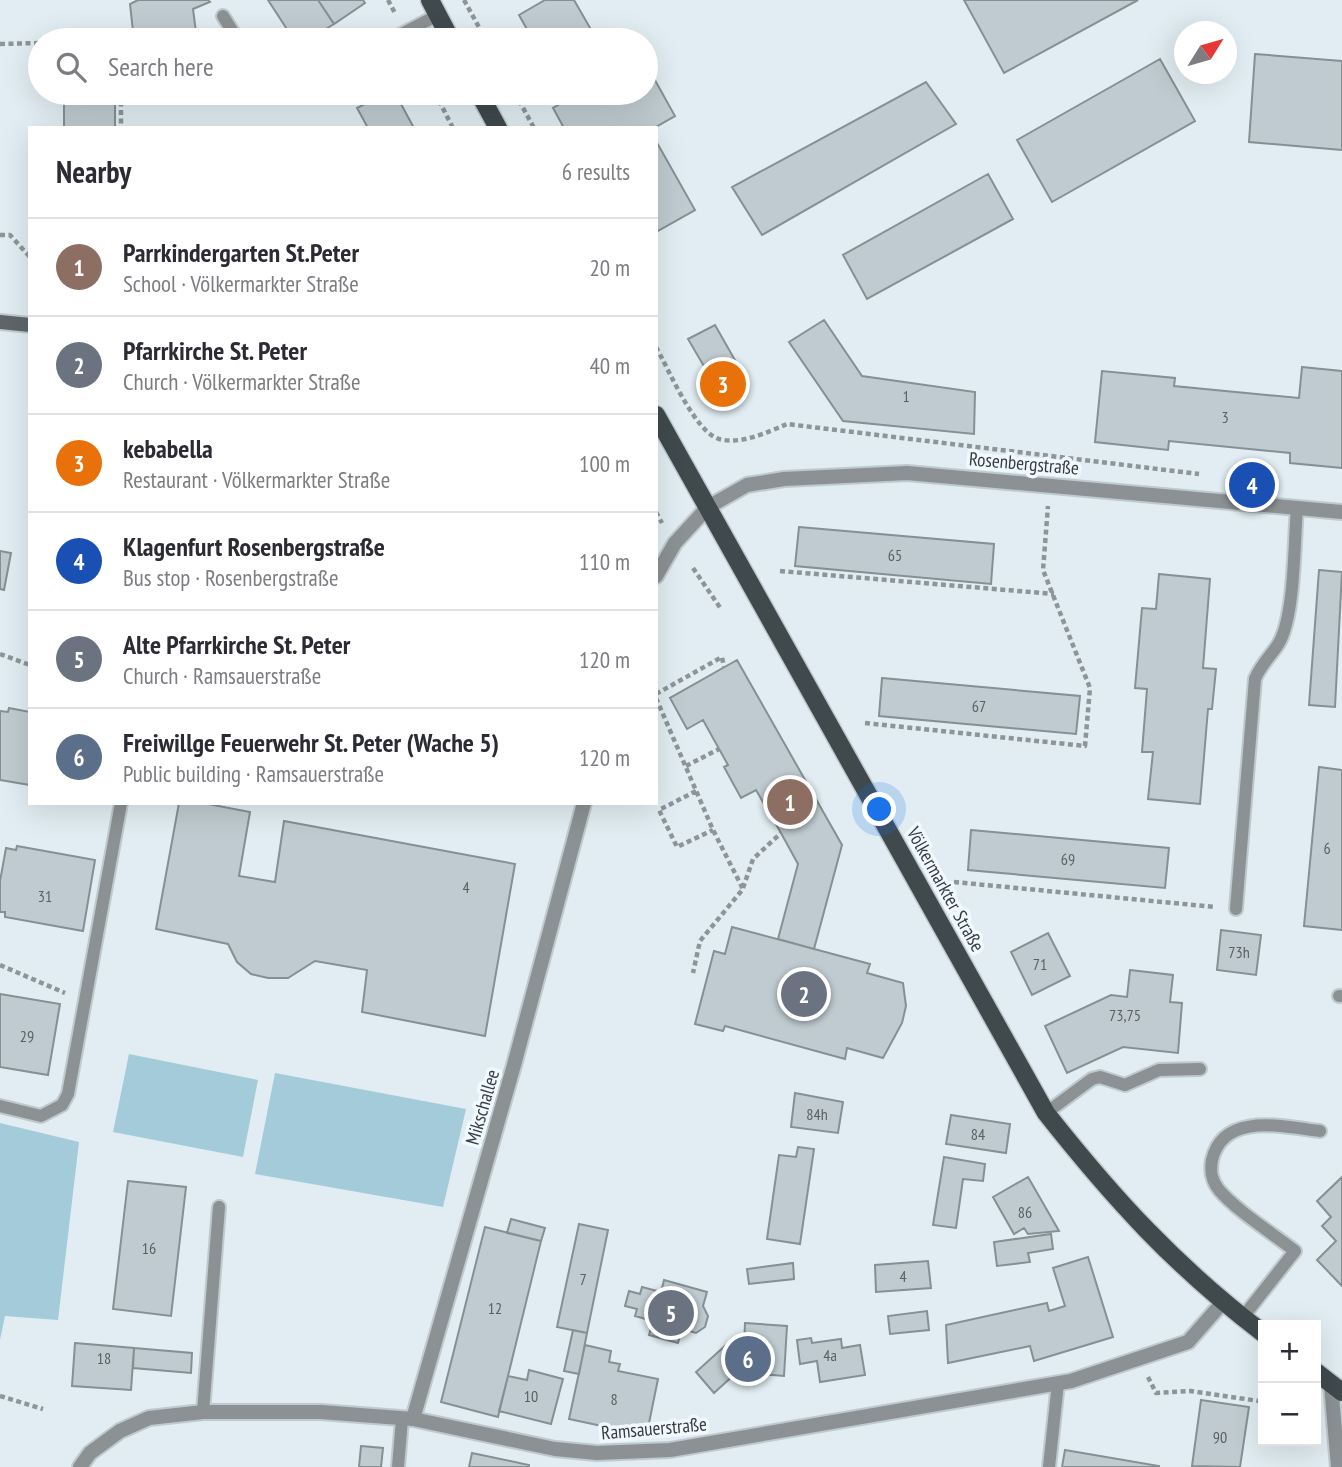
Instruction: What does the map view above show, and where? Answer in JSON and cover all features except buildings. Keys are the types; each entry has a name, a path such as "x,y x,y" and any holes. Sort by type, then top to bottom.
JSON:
{"main road":[{"path":"434,7 445,28"},
{"path":"486,105 497,126"},
{"path":"0,322 28,325"},
{"name":"Völkermarkter Straße","path":"658,419 1046,1113 1110,1194 1223,1302 1258,1329"},
{"path":"1321,1376 1336,1388"}],"street":[{"name":"Rosenbergstraße","path":"708,507 747,485 784,479 907,474 1342,512"},
{"path":"658,573 675,543 708,507"},
{"name":"Mikschallee","path":"407,1419 512,1070 583,805"},
{"name":"Ramsauerstraße","path":"80,1467 90,1453 120,1431 149,1418 203,1412 321,1412 407,1419 555,1449 597,1453 670,1450 1058,1383 1140,1361 1188,1342 1223,1302"},
{"path":"1336,1388 1338,1467"}],"lane":[{"path":"406,28 434,7"},
{"path":"223,16 230,28"},
{"path":"1236,909 1255,678 1262,662 1279,643 1288,615 1297,508"},
{"path":"0,1106 41,1116 62,1105 68,1094 121,805"},
{"path":"1046,1113 1092,1079 1100,1077 1125,1085 1159,1070 1200,1069"},
{"path":"1243,1317 1295,1251 1220,1191 1211,1178 1214,1153 1229,1135 1252,1124 1320,1130"},
{"path":"203,1412 219,1207"},
{"path":"1049,1467 1058,1383"},
{"path":"398,1467 407,1419"}],"path":[{"path":"464,0 479,28"},
{"path":"0,44 28,43"},
{"path":"121,105 121,126"},
{"path":"441,105 452,126"},
{"path":"522,105 533,126"},
{"path":"0,235 10,235 28,255"},
{"path":"658,350 704,431 721,439 755,437 787,424 1209,475"},
{"path":"865,723 1085,746 1090,688 1042,570 1050,485"},
{"path":"658,516 662,523"},
{"path":"693,568 721,609"},
{"path":"780,570 1054,594"},
{"path":"0,654 28,664"},
{"path":"658,695 722,657 724,667"},
{"path":"658,701 713,830 743,889"},
{"path":"686,766 719,749"},
{"path":"696,791 659,810 677,847 713,830"},
{"path":"693,973 700,941 743,889 753,859 781,833"},
{"path":"954,882 1236,909"},
{"path":"0,965 85,1001"},
{"path":"1140,1361 1156,1393 1190,1391 1258,1401"},
{"path":"0,1396 44,1409"}],"shaded area":[{"path":"129,1054 258,1080 243,1157 113,1132"},
{"path":"275,1073 466,1109 443,1207 255,1174"},
{"path":"0,1123 79,1142 58,1320 5,1316 0,1340"}],"place":[{"name":"kebabella","path":"723,384"},
{"name":"Klagenfurt Rosenbergstraße","path":"1252,485"},
{"name":"Parrkindergarten St.Peter","path":"790,802"},
{"name":"Pfarrkirche St. Peter","path":"804,994"},
{"name":"Alte Pfarrkirche St. Peter","path":"671,1313"},
{"name":"Freiwillge Feuerwehr St. Peter (Wache 5)","path":"748,1359"}]}
